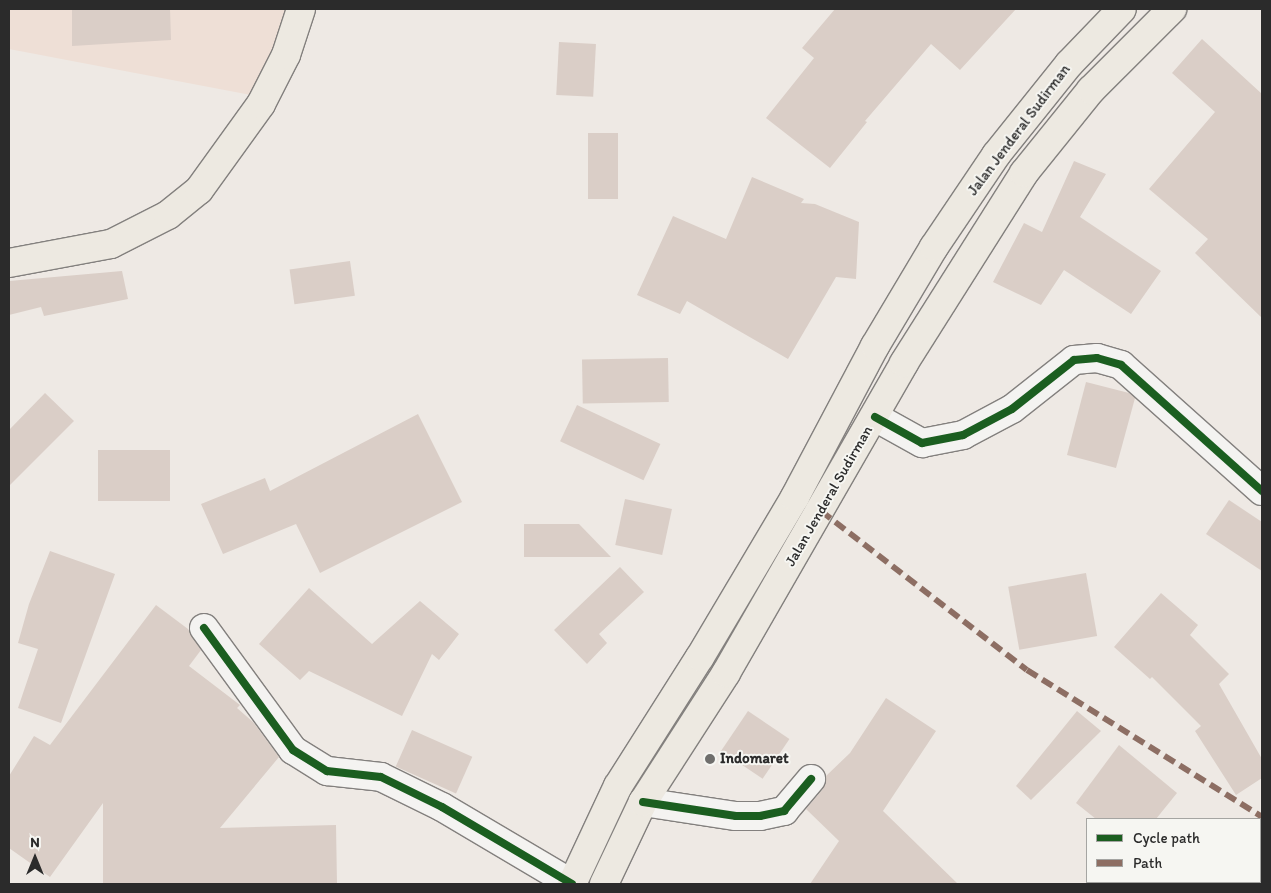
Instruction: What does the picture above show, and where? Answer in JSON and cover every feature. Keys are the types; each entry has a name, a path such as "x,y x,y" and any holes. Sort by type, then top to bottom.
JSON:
{"highway":[{"path":"9,263 110,244 168,215 199,190 261,104 286,55 301,9"},
{"name":"Jalan Jenderal Sudirman","path":"572,884 618,786 750,573 846,399 934,247 996,154 1069,64 1122,9"},
{"name":"Jalan Jenderal Sudirman","path":"604,884 643,802 726,673 909,355 1024,173 1091,90 1172,9"},
{"path":"846,399 875,417"}],"street":[{"path":"875,417 922,443 963,435 1012,409 1074,360 1097,358 1121,365 1262,491"},
{"path":"204,628 292,750 327,771 382,777 442,806 572,884"},
{"path":"643,802 736,816 760,816 784,811 811,779"}],"shaded area":[{"path":"9,9 288,9 284,29 251,95 9,49"}],"building":[{"path":"72,9 170,9 171,40 72,46"},
{"path":"835,9 1016,9 960,70 931,44 865,121 867,122 830,168 766,118 814,58 802,48"},
{"path":"1202,39 1262,94 1262,318 1195,253 1208,239 1149,189 1215,112 1172,73"},
{"path":"559,42 596,44 593,97 556,95"},
{"path":"588,133 618,133 618,199 588,199"},
{"path":"1074,161 1106,174 1080,217 1161,271 1131,314 1064,270 1041,305 993,282 1024,223 1042,232"},
{"path":"752,177 804,199 801,203 815,204 859,222 856,279 836,277 788,359 687,301 680,314 637,295 673,216 726,239"},
{"path":"350,261 355,296 294,304 290,269"},
{"path":"122,271 128,299 44,316 41,307 9,315 9,281"},
{"path":"668,358 669,402 583,403 582,360"},
{"path":"1086,382 1129,393 1135,398 1116,468 1067,455"},
{"path":"45,393 74,421 9,486 9,430"},
{"path":"577,405 660,444 643,480 560,441"},
{"path":"418,414 462,502 320,573 296,524 223,554 201,504 265,478 270,491"},
{"path":"98,450 170,450 170,501 98,501"},
{"path":"625,499 672,509 662,555 615,545"},
{"path":"1229,500 1262,522 1262,571 1206,534"},
{"path":"524,524 579,524 611,557 524,557"},
{"path":"50,551 115,574 61,723 18,708 38,649 18,643 29,604"},
{"path":"620,567 644,592 599,634 607,643 587,664 554,630"},
{"path":"1086,573 1097,636 1019,650 1008,587"},
{"path":"309,588 372,644 420,601 459,634 439,660 432,654 402,716 309,671 300,680 259,644"},
{"path":"1161,593 1198,625 1190,635 1229,674 1219,684 1262,759 1262,778 1236,795 1195,731 1201,726 1152,677 1150,679 1114,647"},
{"path":"156,605 188,629 201,650 189,666 240,705 237,708 253,722 279,757 220,828 336,825 337,884 103,884 103,803 50,877 9,848 9,776 34,736 50,745"},
{"path":"886,698 936,731 883,811 958,884 810,884 839,841 806,809 823,789 826,776 850,753"},
{"path":"748,711 789,739 763,779 721,751"},
{"path":"1077,711 1101,731 1031,800 1016,786"},
{"path":"412,730 472,757 456,793 396,767"},
{"path":"1119,745 1177,793 1157,818 1095,818 1076,803"}],"marked path":[{"path":"821,511 1027,670 1262,817"}],"cycle path":[{"path":"875,417 922,443 963,435 1012,409 1074,360 1097,358 1121,365 1262,491"},
{"path":"204,628 293,750 327,771 381,777 442,807 572,884"},
{"path":"643,802 736,816 760,816 784,811 811,779"}],"place":[{"name":"Indomaret","path":"710,759"}]}
